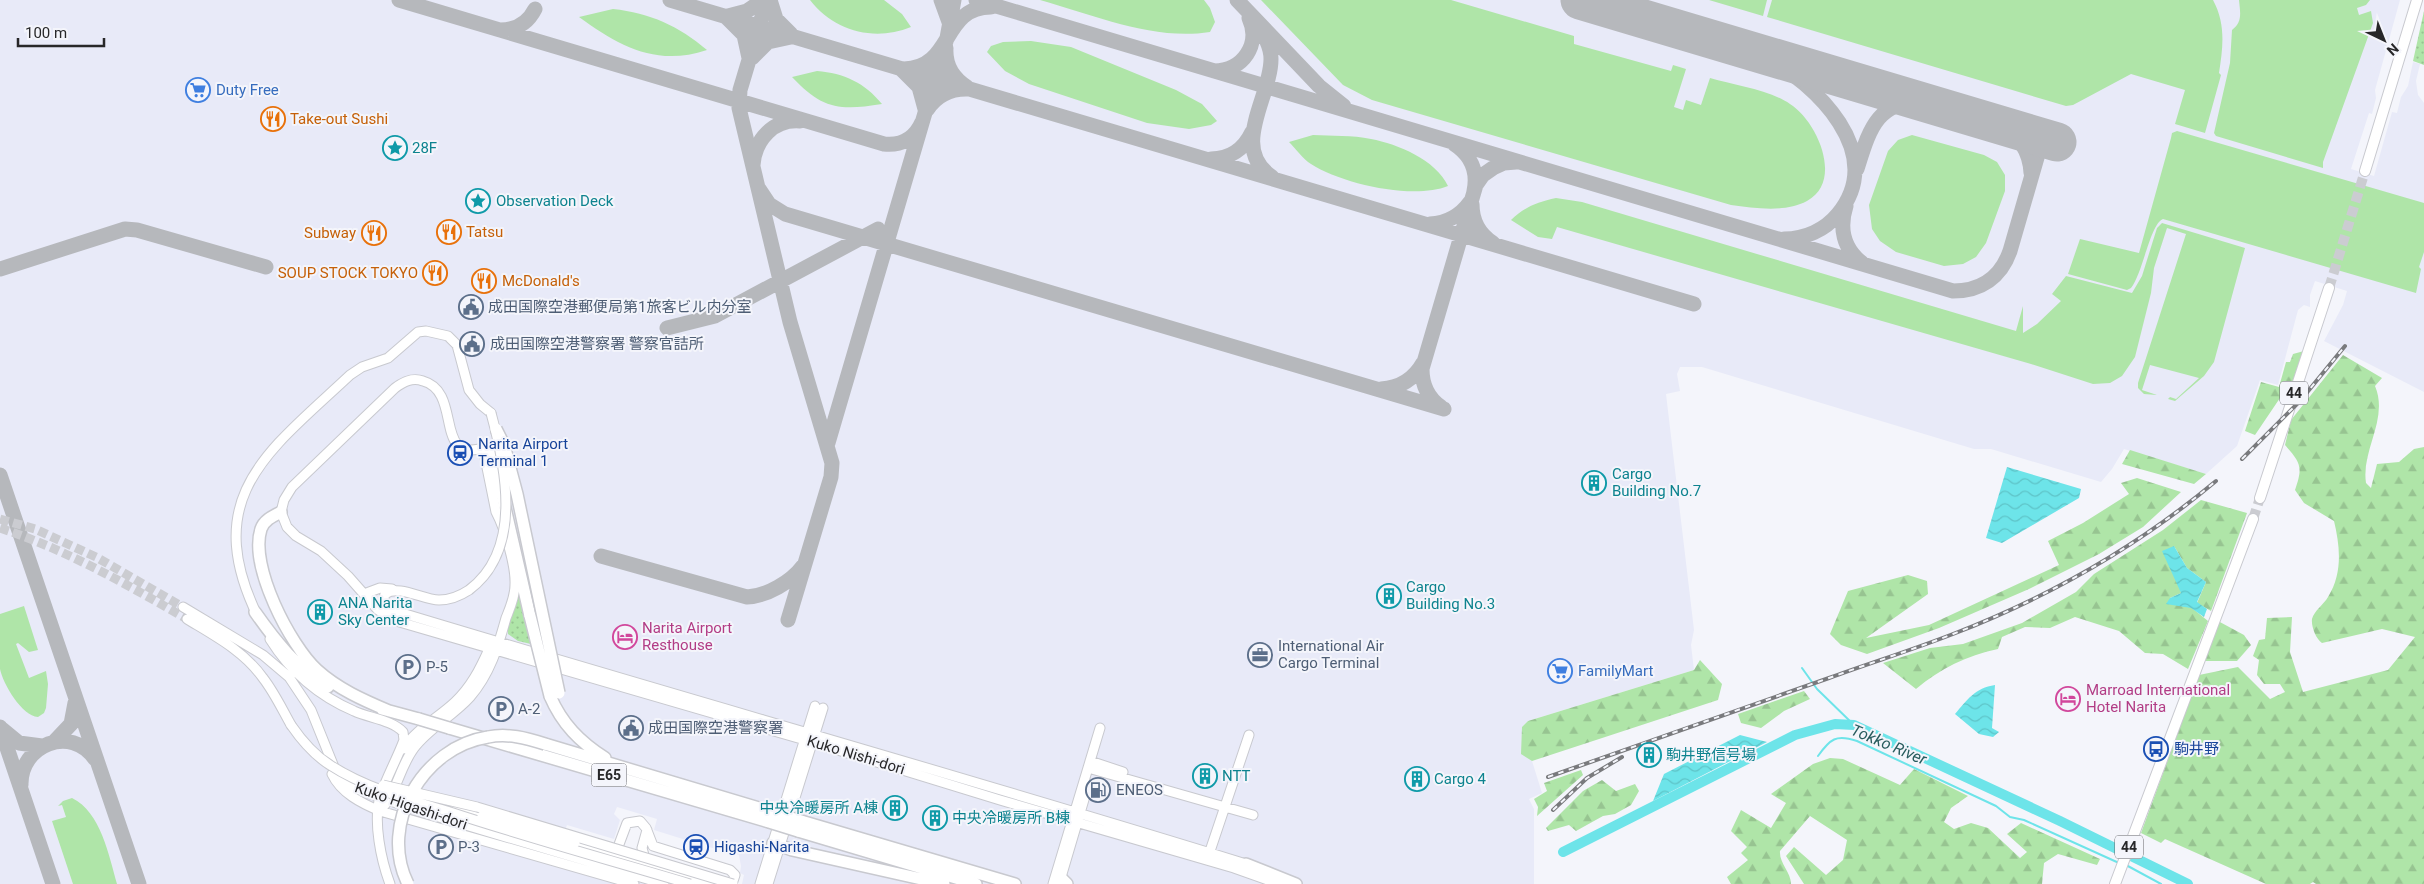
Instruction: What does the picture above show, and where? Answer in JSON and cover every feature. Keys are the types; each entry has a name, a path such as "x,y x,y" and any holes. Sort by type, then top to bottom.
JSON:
{"highway":[{"path":"496,429 504,445 534,567 554,695"},
{"path":"483,448 492,453 530,616 560,716 573,733 599,754 639,773"},
{"path":"281,512 264,524 260,537 259,553 262,569 290,636 309,662 334,684 354,696 389,711"},
{"path":"255,612 285,652 307,677 351,698 389,711"},
{"name":"E65","path":"389,711 770,817"},
{"path":"408,884 399,850 401,822 410,795 429,768 443,756 458,747 487,737 517,736 639,773"},
{"name":"E65","path":"639,773 976,884"},
{"name":"E65","path":"799,826 1015,884"},
{"path":"777,845 944,884"},
{"path":"1246,864 1296,884"}],"main road":[{"path":"2365,172 2417,0"},
{"name":"44","path":"2260,498 2329,288"},
{"name":"44","path":"2115,884 2253,520"}],"street":[{"path":"255,612 244,584 236,552 236,520 243,494 256,469 274,447 350,375 362,367 388,358 418,332 426,331 448,336 457,345 469,390 477,401 491,413 496,429 504,478 503,534 492,567 481,581 470,590 455,597 439,600 380,588 364,594"},
{"path":"384,800 415,746 471,696 482,680 495,647 514,594 515,579 501,521 496,512 483,448 467,451 458,447 453,438 444,399 437,388 420,380 406,381 394,388 300,478 287,493 281,512 283,523 290,531 324,554 378,610 389,618 495,647"},
{"path":"395,590 390,591 383,598 383,602 388,608 495,647"},
{"path":"183,606 263,655 281,669 304,698 324,742"},
{"path":"187,619 224,641 250,662 269,686 304,743 320,758 340,771 408,794 710,884"},
{"path":"396,760 418,732 464,692 495,647"},
{"name":"Kuko Nishi-dori","path":"495,647 1078,811 1209,856 1279,884"},
{"path":"307,677 344,706 399,728 404,736 380,811 380,844 390,884"},
{"path":"768,884 777,845 819,707"},
{"path":"1060,883 1078,811 1103,730"},
{"path":"1209,856 1249,735"},
{"name":"Kuko Nishi-dori","path":"810,737 1075,822 1246,864"},
{"name":"Kuko Higashi-dori","path":"324,742 331,764 341,778 354,788 384,800 650,882 664,884"},
{"name":"Kuko Higashi-dori","path":"324,742 331,770 337,783 357,800 380,811 630,883"},
{"path":"1091,765 1226,805 1253,815"},
{"path":"408,794 690,884"},
{"path":"408,794 487,810 732,884 735,875 730,870 657,848 650,842 647,830 640,821 626,823 614,856"},
{"path":"647,830 642,848 645,859 721,884"},
{"path":"760,884 777,845"}],"shaded area":[{"path":"0,0 2400,0 2375,90 2376,98 2372,114 2369,113 2351,169 2374,176 2392,112 2397,113 2401,97 2408,86 2413,62 2420,64 2416,81 2418,95 2424,103 2424,392 2324,341 2343,305 2347,291 2315,281 2310,295 2310,307 2304,305 2298,310 2278,385 2260,380 2237,446 2206,474 2124,449 2112,469 2101,482 1991,449 1974,449 1702,367 1680,367 1677,374 1680,391 1666,394 1694,630 1691,645 1694,670 1528,721 1522,727 1522,754 1532,761 1542,793 1529,799 1534,809 1534,884 742,884 744,875 740,873 739,855 705,846 706,842 688,836 686,840 654,830 657,819 617,807 614,814 620,820 614,839 567,825 571,851 681,884 0,884"}],"green space":[{"path":"810,0 884,0 902,14 911,27 883,33 856,31 831,19"},
{"path":"1040,0 1204,0 1210,8 1215,22 1210,32 1189,34 1167,33 1124,25"},
{"path":"1261,0 1451,0 1574,36 1574,44 1671,71 1673,65 1686,69 1674,107 1683,110 1686,100 1701,105 1710,78 1762,91 1790,104 1800,112 1809,124 1817,137 1822,151 1825,166 1824,180 1818,192 1807,201 1798,205 1769,209 1731,205 1372,100 1343,85"},
{"path":"1709,0 1767,0 1763,16"},
{"path":"1772,0 2213,0 2222,27 2219,73 2221,75 2205,133 2175,124 2185,90 2131,74 2073,105 2066,106 1767,17"},
{"path":"2239,0 2370,0 2366,5 2357,8 2359,15 2371,11 2373,23 2323,162 2323,168 2216,136 2214,133 2230,63 2232,30 2238,24 2240,16"},
{"path":"613,9 652,17 686,34 707,50 688,55 671,56 639,51 609,37 579,17"},
{"path":"2424,11 2424,65 2413,61"},
{"path":"1031,41 1071,47 1176,90 1202,104 1217,121 1211,125 1189,129 1147,123 1029,84 1005,71 987,52 991,46 1003,42"},
{"path":"817,71 836,74 853,80 868,90 882,104 854,107 832,105 813,96 792,77"},
{"path":"2177,131 2424,203 2424,252 2419,267 2421,269 2416,293 2163,219 2154,230 2139,272 2131,288 2127,290 2068,274 2080,239 2139,253 2172,133"},
{"path":"1313,135 1371,139 1404,149 1435,168 1448,186 1433,190 1397,190 1378,188 1341,178 1311,164 1289,142"},
{"path":"1912,135 1984,155 1997,162 2005,175 2005,191 1986,243 1976,257 1963,264 1944,266 1896,252 1880,241 1872,229 1869,205 1888,151 1898,140"},
{"path":"1556,198 1582,202 2016,331 2023,306 2023,333 2037,324 2061,301 2052,294 2066,276 2132,293 2142,276 2157,228 2162,223 2245,248 2214,362 2204,376 2175,401 2168,399 2170,397 2176,399 2199,378 2150,365 2142,390 2157,395 2144,394 2138,388 2138,383 2186,234 2167,228 2154,268 2151,293 2135,357 2122,376 2110,383 2093,384 2031,364 1557,227 1552,239 1538,237 1511,220 1532,206"},
{"path":"2304,351 2287,401 2280,398 2255,435 2245,431 2261,382 2279,387 2286,362 2290,362 2293,354"},
{"path":"2343,355 2382,378 2375,386 2379,410 2367,459 2366,483 2371,488 2377,464 2399,462 2414,449 2424,447 2424,884 2316,884 2313,882 2310,884 2266,884 2165,839 2161,843 2141,833 2199,675 2238,667 2270,699 2285,692 2280,684 2264,684 2257,675 2259,660 2253,656 2259,640 2265,639 2267,618 2292,617 2290,652 2303,692 2388,670 2415,637 2382,629 2322,643 2313,629 2313,616 2328,597 2336,579 2339,559 2338,540 2334,521 2304,503 2295,490 2300,470 2294,456 2285,445 2291,420"},
{"path":"2130,450 2206,474 2194,484 2122,464"},
{"path":"2137,478 2181,492 2143,527 2099,554 2029,589 1939,628 1867,654 1841,645 1830,634 1848,591 1908,575 1927,581 1928,594 1866,638 1929,625 2059,565 2048,541 2083,523 2129,494 2121,483"},
{"path":"2201,500 2247,513 2211,611 2197,603 2206,582 2187,568 2174,546 2181,593 2170,598 2192,608 2208,621 2188,669 2163,654 2145,653 2119,631 2075,617 2050,628 2025,627 2002,637 1998,649 1975,655 1954,664 1916,689 1883,663 1930,648 1963,644 2022,623 2076,592 2094,574 2163,530"},
{"path":"519,590 531,644 518,641 508,634 508,625"},
{"path":"24,606 38,650 29,652 18,643 16,644 29,678 46,671 48,684 46,708 44,713 38,717 26,711 14,698 5,683 0,669 0,614"},
{"path":"2218,621 2244,635 2251,645 2237,661 2204,661"},
{"path":"1700,660 1722,684 1718,700 1532,761 1521,754 1522,727 1528,721 1694,670"},
{"path":"1804,691 1810,699 1784,711 1761,728 1741,723 1738,714"},
{"path":"1830,758 1843,759 1900,785 1914,769 1968,796 1951,808 1944,822 1954,829 1971,823 1988,828 2020,858 2027,852 2007,834 2021,823 2100,859 2097,865 2058,854 2044,863 2042,884 1804,884 1786,856 1794,847 1826,875 1843,860 1847,840 1810,816 1780,851 1781,860 1789,875 1791,884 1731,884 1727,877 1748,860 1741,853 1747,847 1731,831 1741,810 1771,828 1786,803 1771,794 1813,764"},
{"path":"1581,770 1583,775 1537,816 1538,807 1534,799 1547,791 1544,783"},
{"path":"1602,780 1616,791 1635,784 1639,791 1631,805 1615,814 1603,816 1576,831 1569,825 1548,831 1546,828 1583,791"},
{"path":"72,798 90,813 97,824 107,848 117,884 73,884 52,821 66,817 62,805 58,806 63,801"}],"water":[{"path":"2007,467 2081,489 2079,498 2002,543 1986,538"},
{"path":"2174,546 2187,568 2206,582 2197,602 2207,609 2204,617 2191,608 2166,604 2170,598 2181,593 2162,551"},
{"path":"1995,685 1992,728 1999,732 1993,737 1979,734 1955,714 1977,692"},
{"path":"1740,735 1767,742 1653,801 1664,774"}],"waterway":[{"path":"1802,668 1817,689 1854,725"},
{"name":"Tokko River","path":"1563,852 1795,735 1835,724 1854,725 2060,821 2188,884"},
{"path":"1818,756 1830,742 1839,738 1857,741 1996,806 2010,817 2024,820 2119,863"},
{"path":"2126,865 2161,884"}],"taxiway":[{"path":"399,0 884,144 896,144 907,140 916,132 922,122"},
{"path":"670,0 1694,304"},
{"path":"728,16 747,11 763,0"},
{"path":"767,0 740,90 739,108 790,322 832,463 831,477 788,620"},
{"path":"770,0 776,19 791,34"},
{"path":"941,0 949,22"},
{"path":"828,443 947,38 954,0"},
{"path":"976,0 1953,291 1972,288 1989,281 2006,260 2043,137"},
{"path":"1237,0 1319,86 1344,106"},
{"path":"904,69 920,66 932,59 963,17 975,10 991,7"},
{"path":"500,30 511,29 521,25 535,9"},
{"path":"1253,17 1271,53 1269,74 1255,121 1254,152 1260,165 1272,177"},
{"path":"727,18 744,35 749,58"},
{"path":"1214,71 1224,70 1233,66 1247,54 1253,37 1249,18"},
{"path":"752,58 768,42 791,37"},
{"path":"946,48 947,60 951,70 967,87"},
{"path":"1764,56 1805,84 1823,102 1839,123 1850,145 1855,168 1851,191 1833,220 1821,229 1807,235 1784,239"},
{"path":"902,70 919,87 925,109"},
{"path":"927,110 944,94 954,90 966,89"},
{"path":"1857,169 1871,130 1886,112 1896,106 1909,103 1926,103"},
{"path":"753,165 758,147 768,132 782,123 800,121"},
{"path":"2000,125 2013,134 2022,144 2026,151 2031,173"},
{"path":"1211,159 1218,159 1236,152 1252,132"},
{"path":"1454,144 1465,153 1472,164 1475,177 1474,191"},
{"path":"1441,407 1427,391 1422,369 1476,185 1483,175 1493,168 1504,163 1516,162"},
{"path":"759,189 769,204 785,214 1444,409"},
{"path":"1430,224 1453,218 1470,202"},
{"path":"1472,204 1473,216 1477,226 1493,243"},
{"path":"1846,206 1843,222 1844,237 1850,251 1862,263"},
{"path":"0,269 125,229 137,230 266,267"},
{"path":"667,328 715,316 878,229"},
{"path":"1381,389 1394,387 1406,382 1423,363"},
{"path":"0,475 139,884"},
{"path":"601,556 747,597 762,594 778,587 803,566"},
{"path":"54,742 71,724 75,703"},
{"path":"0,727 53,884"},
{"path":"2,729 19,743 42,746"},
{"path":"21,785 23,771 29,759 38,750 49,744 61,741 73,743 85,748 95,759"}],"runway":[{"path":"1580,0 2057,142"}],"tunnel":[{"path":"2329,288 2365,171"},
{"path":"2253,519 2260,498"},
{"path":"0,519 35,529 96,557 183,607"},
{"path":"0,528 73,557 187,619"}],"railway":[{"path":"2242,459 2300,401 2345,346"},
{"path":"1548,777 1922,646 1989,620 2058,587 2123,549 2155,528 2216,481"},
{"path":"1553,810 1587,778 1622,757"}],"place":[{"name":"Duty Free","path":"198,90"},
{"name":"Take-out Sushi","path":"273,119"},
{"name":"28F","path":"395,148"},
{"name":"Observation Deck","path":"478,201"},
{"name":"Tatsu","path":"449,232"},
{"name":"Subway","path":"374,233"},
{"name":"SOUP STOCK TOKYO","path":"435,273"},
{"name":"McDonald's","path":"484,281"},
{"name":"成田国際空港郵便局第1旅客ビル内分室","path":"471,307"},
{"name":"成田国際空港警察署 警察官詰所","path":"472,344"},
{"name":"Narita Airport Terminal 1","path":"460,453"},
{"name":"Cargo Building No.7","path":"1594,483"},
{"name":"Cargo Building No.3","path":"1389,596"},
{"name":"ANA Narita Sky Center","path":"320,612"},
{"name":"Narita Airport Resthouse","path":"625,637"},
{"name":"International Air Cargo Terminal","path":"1260,655"},
{"name":"P-5","path":"408,667"},
{"name":"FamilyMart","path":"1560,671"},
{"name":"Marroad International Hotel Narita","path":"2068,699"},
{"name":"A-2","path":"501,709"},
{"name":"成田国際空港警察署","path":"631,728"},
{"name":"駒井野","path":"2156,749"},
{"name":"駒井野信号場","path":"1649,755"},
{"name":"NTT","path":"1205,776"},
{"name":"Cargo 4","path":"1417,779"},
{"name":"ENEOS","path":"1098,790"},
{"name":"中央冷暖房所 A棟","path":"895,808"},
{"name":"中央冷暖房所 B棟","path":"935,818"},
{"name":"P-3","path":"441,847"},
{"name":"Higashi-Narita","path":"696,847"}]}
